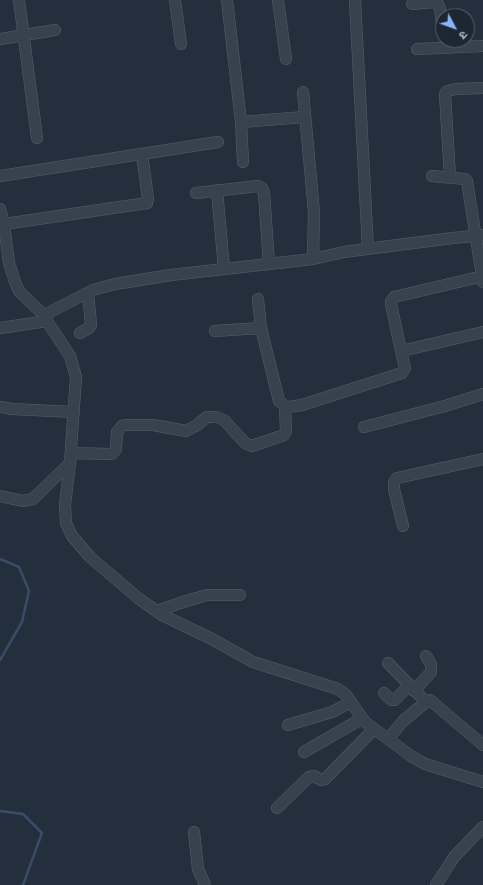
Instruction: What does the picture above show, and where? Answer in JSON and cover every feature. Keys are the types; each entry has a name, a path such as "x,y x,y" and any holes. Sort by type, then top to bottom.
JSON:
{"street":[{"path":"19,0 37,138"},
{"path":"175,0 181,44"},
{"path":"227,0 243,162"},
{"path":"278,0 286,58"},
{"path":"355,0 368,249"},
{"path":"412,4 448,0"},
{"path":"435,2 440,8"},
{"path":"0,39 55,30"},
{"path":"417,49 435,46"},
{"path":"450,177 445,94 447,91 456,89 483,88"},
{"path":"303,92 314,212 313,259"},
{"path":"240,122 305,118"},
{"path":"0,176 218,142"},
{"path":"4,224 147,203 148,199 142,154"},
{"path":"432,176 450,177 468,181 480,236 483,283"},
{"path":"196,193 258,186 262,188 264,193 269,264"},
{"path":"217,190 224,268"},
{"path":"0,209 4,224 9,263 14,282 19,291 46,319 64,345 76,377 65,505 66,523 72,536 90,557 138,598 157,611 253,662 338,689 346,695 361,719 425,764 483,782"},
{"path":"0,328 46,319 50,312 88,293 115,284 224,268 313,259 368,249 480,236"},
{"path":"258,299 261,328 279,401 285,406 289,407 302,406 402,373 405,368 391,304 392,299 483,276"},
{"path":"80,333 89,328 90,325 91,317 88,293"},
{"path":"215,331 261,328"},
{"path":"401,352 483,332"},
{"path":"364,427 445,406 483,394"},
{"path":"0,496 23,501 34,499 70,458 113,453 116,449 117,432 122,426 125,425 153,425 186,431 207,417 216,417 224,420 245,444 252,446 284,435 286,430 285,406"},
{"path":"0,407 74,412"},
{"path":"403,526 394,489 394,482 397,478 483,459"},
{"path":"157,611 207,595 240,595"},
{"path":"384,694 392,700 395,700 432,672 431,664 426,656"},
{"path":"388,663 426,702"},
{"path":"388,739 403,721 429,700 433,701 483,745"},
{"path":"288,725 332,712 351,702"},
{"path":"304,752 361,719"},
{"path":"277,808 309,777 314,776 321,780 325,779 374,729"},
{"path":"436,885 454,857 483,827"},
{"path":"194,832 198,869 205,885"}],"waterway":[{"path":"0,559 19,567 29,591 22,622 0,660"},
{"path":"0,811 23,814 42,833 23,885"}]}
